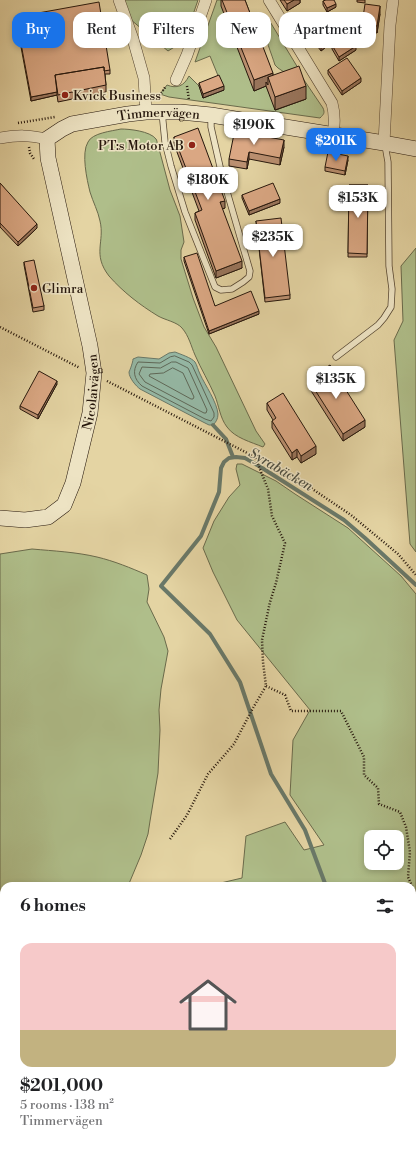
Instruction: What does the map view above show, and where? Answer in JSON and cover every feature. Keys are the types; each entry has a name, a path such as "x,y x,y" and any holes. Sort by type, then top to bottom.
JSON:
{"street":[{"path":"119,0 133,39 144,78 146,112"},
{"path":"176,80 187,55 206,0"},
{"path":"269,0 332,103 335,123 333,135"},
{"path":"384,143 390,25 393,0"},
{"name":"Timmervägen","path":"47,139 72,124 107,117 146,112 161,106 180,112 211,115 416,149"},
{"path":"0,138 18,135 47,139"},
{"name":"Nicolaivägen","path":"0,518 25,520 48,517 64,505 73,483 90,413 88,372 90,346 48,158 47,139"}],"lane":[{"path":"161,106 165,142 185,212 204,257 210,277 215,287 221,290 232,288 243,282 249,277 250,270 221,171 211,126 211,115"},
{"path":"336,357 378,325 391,307 392,289 389,266 388,162 384,143"}],"path":[{"path":"161,106 160,95 167,85 176,80"},
{"path":"29,146 30,153 37,165"},
{"path":"0,327 302,482 351,515 398,554 416,574"},
{"path":"82,364 88,372"},
{"path":"170,839 187,815 208,774 234,744 266,686 262,640 285,543 272,516 268,489 255,457"},
{"path":"266,686 285,695 291,711 340,711 364,757 364,775 378,788 379,804 400,812 406,827 410,852 408,877 410,882"}],"green space":[{"path":"123,0 198,0 194,12 139,12 139,27 131,20 131,12 127,12"},
{"path":"217,0 233,0 236,12 216,12 216,48 244,48 254,90 266,86 276,110 306,99 302,77 323,108 324,113 320,118 169,97 160,94 167,85 174,87 180,86 189,76 199,86 203,98 219,78 210,56 195,62 200,48 208,48 208,25"},
{"path":"271,23 279,37 279,48 286,48 298,68 284,72 275,65 270,48 271,48"},
{"path":"164,48 173,48 168,51"},
{"path":"121,129 144,132 156,139 170,190 180,216 184,242 181,250 181,259 193,298 204,327 216,347 256,431 265,444 263,447 239,437 227,427 221,416 213,391 182,328 158,316 138,303 114,282 104,268 100,254 100,221 89,187 85,167 85,153 88,142 94,136"},
{"path":"416,248 416,552 410,544 394,340 403,321 401,266"},
{"path":"237,464 242,464 276,481 348,528 401,576 416,594 416,882 225,882 242,878 246,836 285,822 304,850 324,845 290,795 293,740 310,710 237,620 213,572 203,548 214,521 229,497 240,485 236,469"},
{"path":"32,549 89,555 122,565 147,575 149,589 147,602 164,637 168,651 159,710 160,730 158,773 148,834 130,882 0,882 0,554"}],"water":[{"path":"175,352 186,356 196,363 217,409 218,417 213,425 209,425 140,389 131,379 129,372 133,359 138,357 159,359 169,353"}],"building":[{"path":"222,0 245,0 250,12 227,12"},
{"path":"284,0 294,0 287,4"},
{"path":"334,0 336,4 327,8 323,1"},
{"path":"99,2 101,12 73,12 73,48 106,48 110,70 104,71 104,67 55,75 57,92 31,97 22,48 65,48 65,12 44,12"},
{"path":"365,4 380,6 377,26 376,12 364,12"},
{"path":"241,48 263,48 273,73 254,80"},
{"path":"334,48 353,48 339,57"},
{"path":"347,58 361,78 342,91 328,70"},
{"path":"299,66 306,86 275,97 268,77"},
{"path":"104,67 106,85 58,95 55,75"},
{"path":"219,75 224,86 203,94 199,83"},
{"path":"198,128 225,201 220,202 242,261 216,271 195,213 202,210 174,137"},
{"path":"235,129 284,140 280,158 249,152 247,162 229,159"},
{"path":"328,152 348,156 345,171 325,167"},
{"path":"0,183 37,224 18,242 0,223"},
{"path":"273,183 280,199 249,211 242,195"},
{"path":"349,185 368,185 367,254 348,253"},
{"path":"281,218 290,295 265,298 256,221"},
{"path":"197,253 215,306 251,291 259,311 209,331 184,257"},
{"name":"Glimra","path":"34,260 44,306 33,308 24,262"},
{"path":"330,365 365,420 343,434 308,379"},
{"path":"39,371 57,381 38,415 20,406"},
{"path":"283,393 316,446 301,456 297,449 292,453 272,421 276,418 267,403"}],"waterway":[{"path":"213,425 226,439 233,457"},
{"name":"Syrabäcken","path":"324,882 305,830 271,774 240,682 210,634 161,586 201,536 219,492 221,468 224,462 229,458 236,457 245,458 259,466 344,520 416,585"}],"place":[{"name":"Kvick Business","path":"65,95"},
{"name":"PT:s Motor AB","path":"192,145"},
{"name":"Glimra","path":"34,288"}]}
